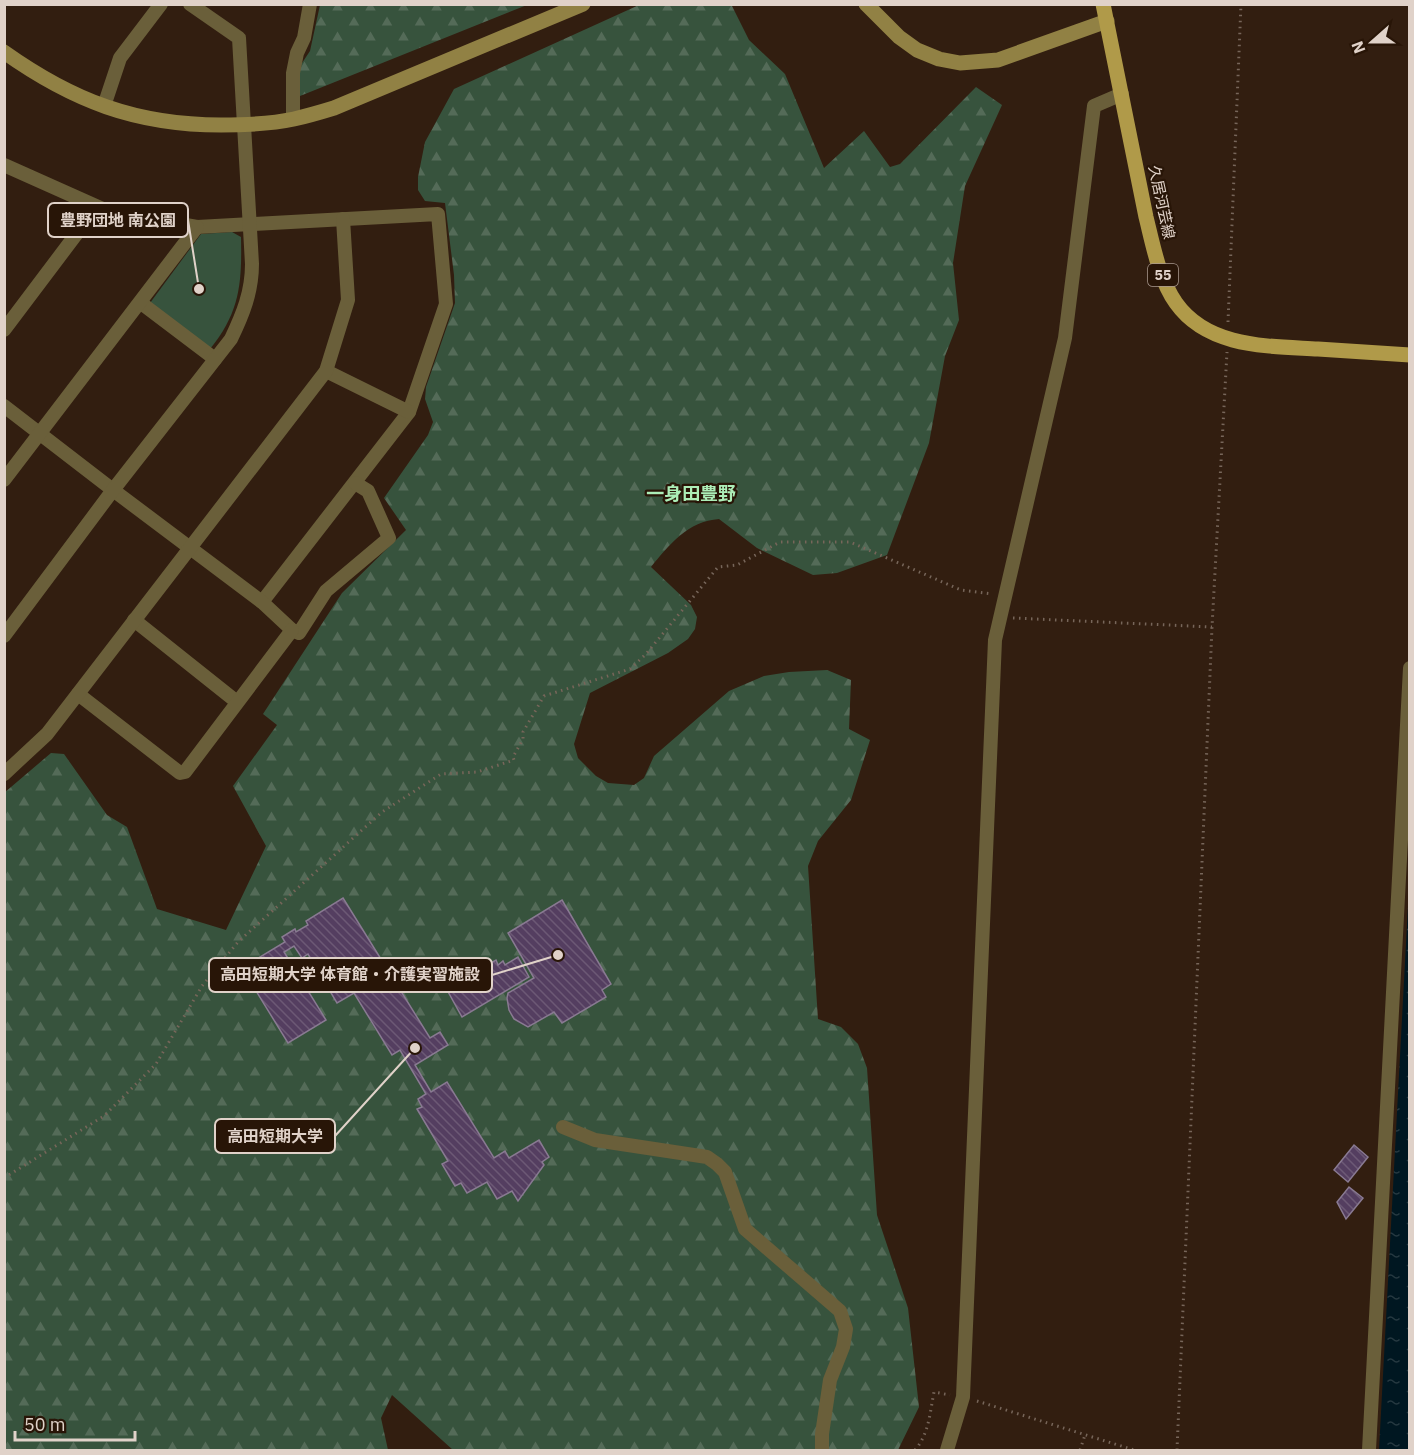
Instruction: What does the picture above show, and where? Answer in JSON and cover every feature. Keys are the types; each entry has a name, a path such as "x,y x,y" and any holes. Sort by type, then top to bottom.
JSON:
{"main road":[{"name":"久居河芸線","path":"1103,4 1146,217 1164,279 1175,302 1188,318 1205,330 1227,339 1258,346 1410,355"}],"street":[{"path":"104,106 120,58 161,4"},
{"path":"4,636 113,490 231,339 244,313 252,276 239,38 190,4"},
{"path":"292,119 293,73 297,53 304,38 310,4"},
{"path":"4,52 55,85 104,106 140,117 166,122 243,124 292,119 334,108 583,4"},
{"path":"866,4 899,37 917,50 939,59 960,63 998,60 1107,21"},
{"path":"947,1450 963,1397 994,652 999,617 1065,338 1094,106 1122,94"},
{"path":"7,170 106,212 197,227 438,214 446,304 409,412 262,602"},
{"path":"4,330 96,208"},
{"path":"4,774 47,734 326,371 348,300 343,219"},
{"path":"4,480 197,227"},
{"path":"141,303 215,359"},
{"path":"326,371 409,412"},
{"path":"4,405 262,602 292,630 299,633 326,591 389,538 368,491 355,483"},
{"path":"134,620 237,702"},
{"path":"78,694 180,773 184,772 292,630"},
{"path":"1369,1450 1410,668"},
{"path":"563,1127 595,1140 707,1157 712,1160 725,1172 745,1229 840,1311 846,1329 843,1347 830,1380 822,1434 822,1450"}],"path":[{"path":"1177,1450 1241,4"},
{"path":"4,1178 104,1116 156,1064 202,986 238,942 382,813 441,774 477,772 514,760 513,757 523,739 523,732 544,696 630,669 646,654 718,567 737,565 780,542 850,542 960,590 1005,596"},
{"path":"999,617 1212,627"},
{"path":"915,1450 922,1443 934,1392 963,1397 1134,1450"},
{"path":"1080,1450 1085,1436"}],"green space":[{"path":"731,4 749,40 785,74 824,168 864,131 890,167 900,164 976,87 1002,105 965,186 953,263 959,320 945,356 929,443 887,555 837,573 813,575 757,548 719,519 698,524 689,529 672,543 651,567 691,605 697,617 695,629 688,639 668,653 590,693 574,744 578,758 596,776 608,783 634,785 644,778 654,756 729,691 764,676 789,672 827,670 851,680 849,729 870,740 851,800 818,841 808,866 818,1019 841,1027 858,1044 867,1068 877,1215 908,1308 919,1407 898,1450 453,1450 392,1395 381,1418 388,1450 5,1450 4,793 51,753 64,754 107,815 127,827 157,909 226,930 266,846 233,786 277,725 263,714 342,593 406,530 384,498 428,435 433,422 425,399 426,387 455,303 445,203 425,201 418,190 418,177 425,142 454,89 639,5"},
{"path":"320,5 527,5 300,96 296,72 310,51"},
{"path":"232,232 241,237 240,283 228,322 210,349 150,303 201,234"}],"water":[{"path":"1409,887 1409,1450 1379,1450"}],"building":[{"path":"343,898 430,1038 440,1032 448,1045 415,1065 431,1092 447,1082 494,1158 505,1151 509,1158 539,1140 549,1157 542,1162 544,1165 518,1201 512,1191 497,1199 487,1182 467,1193 461,1183 455,1186 442,1164 448,1161 417,1109 422,1107 418,1099 426,1094 400,1050 392,1055 354,993 337,1003 308,954 302,958 294,946 284,952 326,1020 288,1043 242,968 285,942 282,937 295,929 296,932 308,925 306,921"},
{"path":"562,900 611,984 602,990 606,997 562,1023 554,1012 528,1027 514,1019 509,1010 507,998 508,993 534,978 508,933"},
{"path":"518,957 529,977 462,1017 446,988 496,960 498,965 503,961 505,965"},
{"path":"1354,1145 1368,1157 1348,1182 1334,1170"},
{"path":"1349,1187 1363,1198 1346,1219 1337,1202"}],"place":[{"name":"豊野団地 南公園","path":"199,289"},
{"name":"高田短期大学 体育館・介護実習施設","path":"558,955"},
{"name":"高田短期大学","path":"415,1048"}],"district":[{"name":"一身田豊野","path":"691,493"}]}
